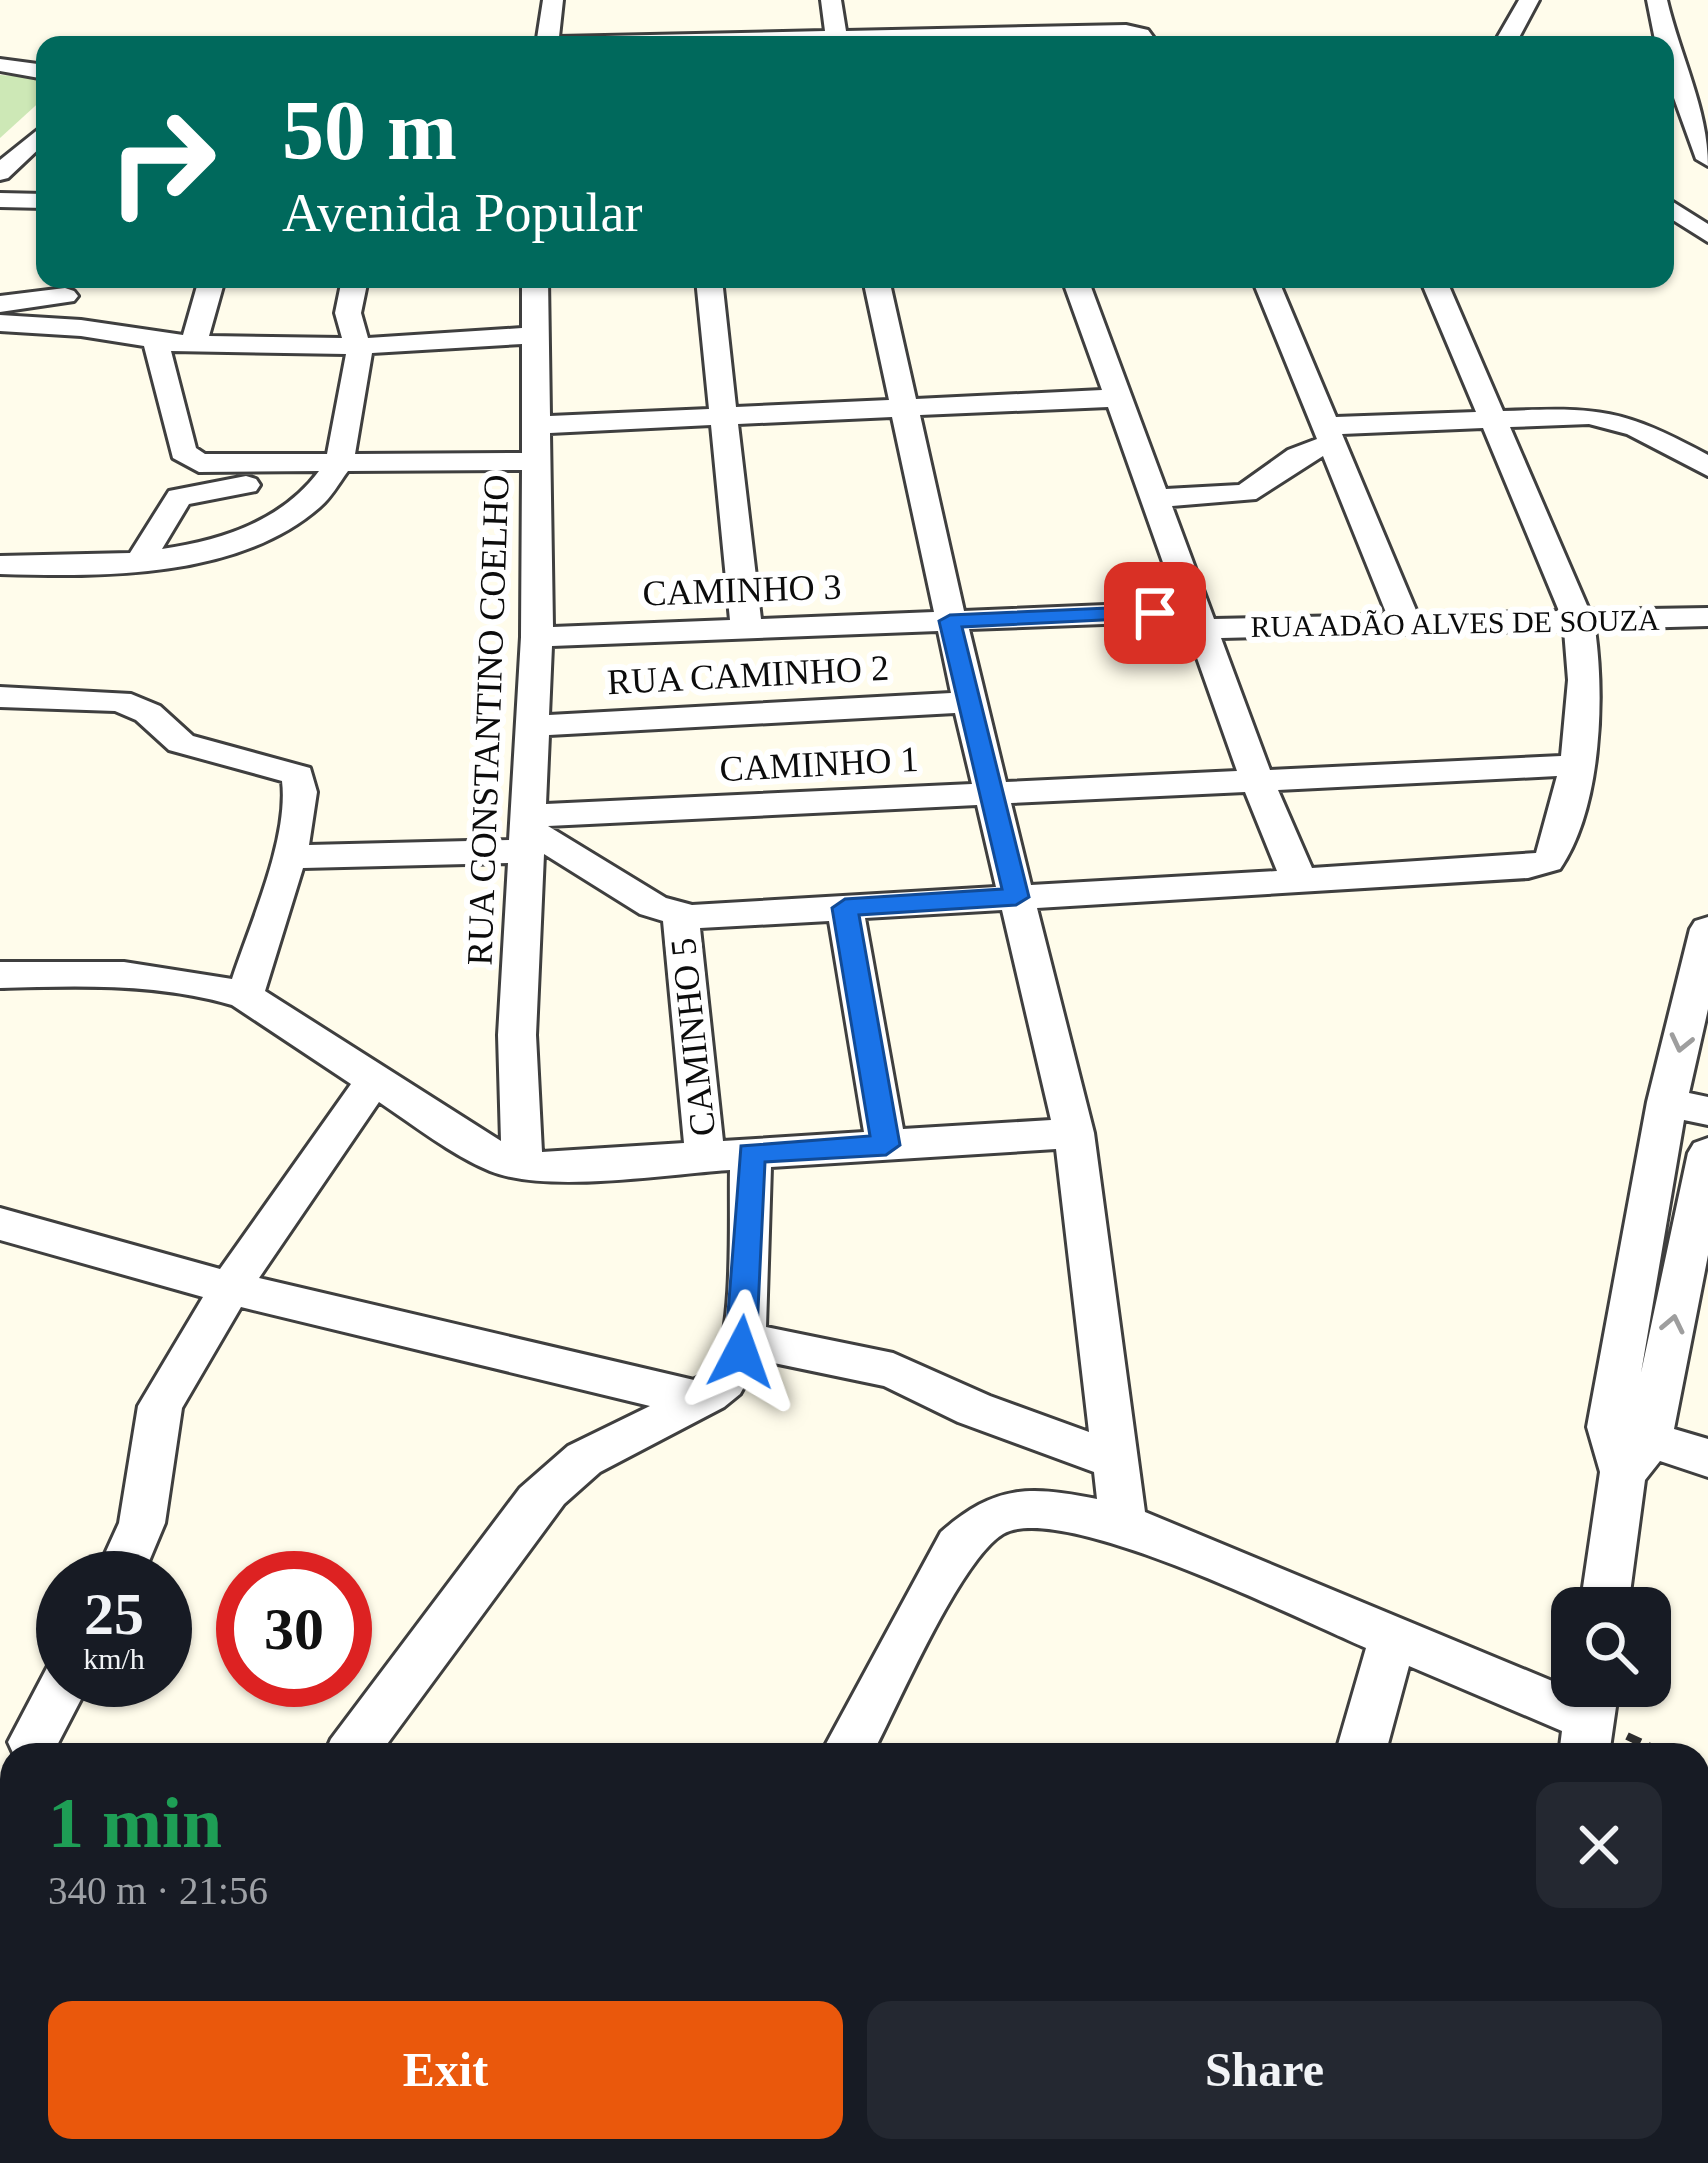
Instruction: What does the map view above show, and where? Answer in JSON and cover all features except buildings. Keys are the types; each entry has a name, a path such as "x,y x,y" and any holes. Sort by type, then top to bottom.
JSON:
{"street":[{"path":"548,36 553,0"},
{"path":"831,0 836,36"},
{"path":"1509,36 1529,0"},
{"path":"1657,0 1665,36"},
{"path":"1010,36 1126,32 1142,36"},
{"path":"0,65 36,71"},
{"path":"1674,68 1708,159"},
{"path":"9,165 36,139"},
{"path":"0,200 36,201"},
{"path":"1674,210 1708,235"},
{"path":"0,304 68,288 62,326"},
{"path":"194,344 210,288"},
{"path":"0,565 141,559 266,533 292,517 333,471 360,346 348,320 353,288"},
{"name":"RUA CONSTANTINO COELHO","path":"521,1164 517,1035 537,637 536,288"},
{"path":"710,288 746,628"},
{"path":"878,288 968,702 1074,1133 1123,1524"},
{"path":"1079,288 1258,780 1300,882"},
{"path":"1269,288 1406,623"},
{"path":"527,832 653,906 681,916 1539,865 1558,848 1579,765 1587,687 1578,620 1436,288"},
{"path":"0,323 62,326 156,343 194,344 360,346 535,335"},
{"path":"156,343 183,452 191,461 333,471 537,461"},
{"path":"536,425 1116,398"},
{"path":"1156,498 1246,493 1331,434 1492,419 1605,418 1637,428 1699,462 1708,488"},
{"path":"141,559 173,502 186,494 333,471"},
{"name":"RUA ADÃO ALVES DE SOUZA","path":"950,621 1406,623 1708,617"},
{"name":"CAMINHO 3","path":"537,637 950,621"},
{"path":"0,697 98,698 137,706 181,743 298,775 303,790 287,857 244,996"},
{"name":"RUA CAMINHO 2","path":"531,726 968,702"},
{"name":"CAMINHO 1","path":"287,857 992,794 1579,765"},
{"path":"845,908 886,1145"},
{"name":"CAMINHO 5","path":"681,916 704,1157"},
{"path":"1607,1587 1667,1102 1708,929"},
{"path":"0,975 141,976 199,983 244,996 475,1146 521,1164 564,1168 1074,1133"},
{"path":"129,1551 145,1511 160,1406 230,1288 373,1082"},
{"path":"1667,1102 1708,1112"},
{"path":"358,1743 536,1502 560,1477 586,1457 698,1399 730,1375 742,1340 751,1153"},
{"path":"1627,1446 1708,1153"},
{"path":"0,1224 230,1288 698,1399"},
{"path":"742,1340 892,1370 974,1409 1115,1461"},
{"path":"1627,1446 1708,1458"},
{"path":"851,1743 958,1546 989,1518 1033,1506 1123,1524 1394,1634 1589,1720"},
{"path":"1363,1743 1394,1634"},
{"path":"33,1742 52,1707"}],"green space":[{"path":"0,75 36,77 36,105 0,138"}],"route":[{"path":"741,1352 751,1153 886,1145 845,908 1016,897 950,621 1155,613"}]}
